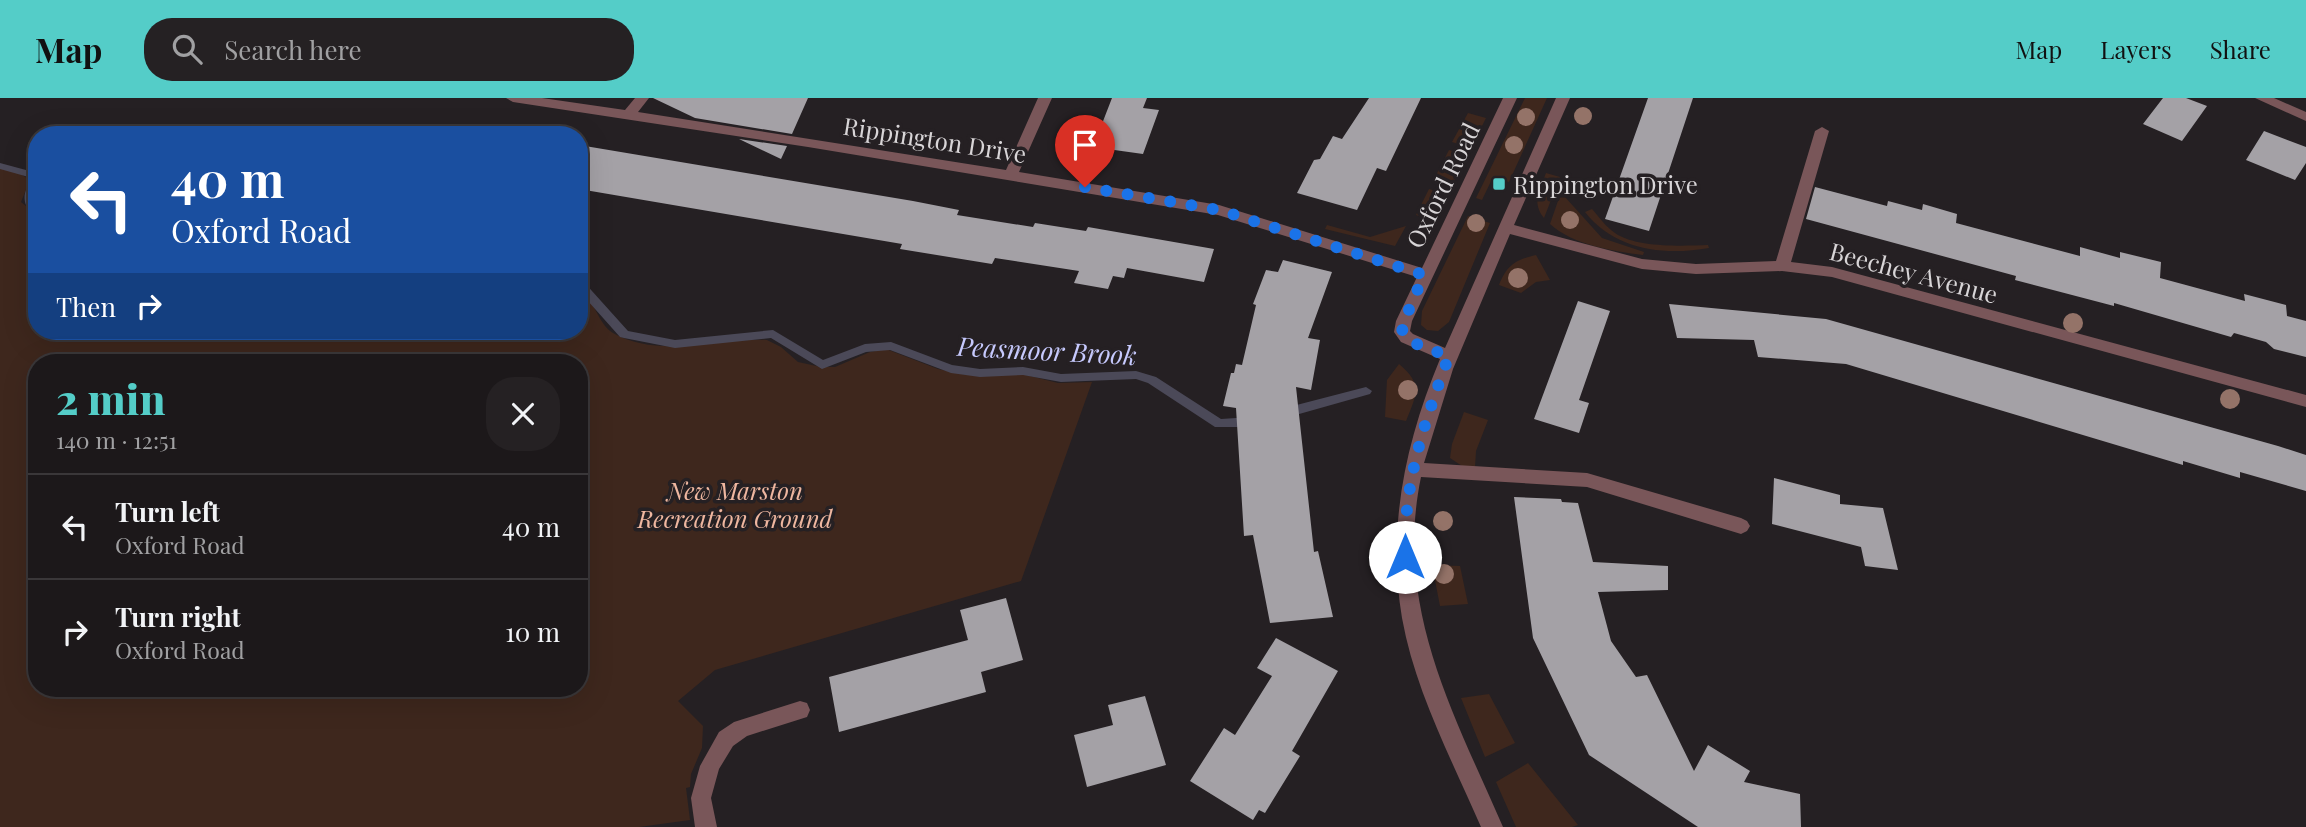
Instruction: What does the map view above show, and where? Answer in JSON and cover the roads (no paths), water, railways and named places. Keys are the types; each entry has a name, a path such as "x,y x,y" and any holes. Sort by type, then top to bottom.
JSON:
{"street":[{"name":"Rippington Drive","path":"513,98 1219,210 1424,275"},
{"path":"628,116 642,98"},
{"path":"1011,175 1045,98"},
{"name":"Oxford Road","path":"1449,356 1416,343 1402,332 1404,321 1510,98"},
{"path":"1492,827 1435,693 1412,619 1405,539 1406,504 1420,435 1449,356 1563,98"},
{"path":"2262,98 2306,117"},
{"path":"1783,265 1822,131"},
{"name":"Beechey Avenue","path":"1505,228 1642,264 1696,269 1783,265 1852,277 2306,401"},
{"path":"1412,468 1587,480 1741,526"},
{"path":"706,827 701,798 710,766 726,739 741,729 800,710"}],"waterway":[{"name":"Peasmoor Brook","path":"0,166 28,174"},
{"name":"Peasmoor Brook","path":"588,294 624,334 675,344 773,334 822,365 865,348 891,346 951,369 980,373 1023,371 1061,378 1136,375 1152,380 1219,424 1251,422"},
{"name":"Peasmoor Brook","path":"1285,413 1366,391"}],"place":[{"name":"Rippington Drive","path":"1499,184"}],"park label":[{"name":"New Marston Recreation Ground","path":"735,504"}]}
